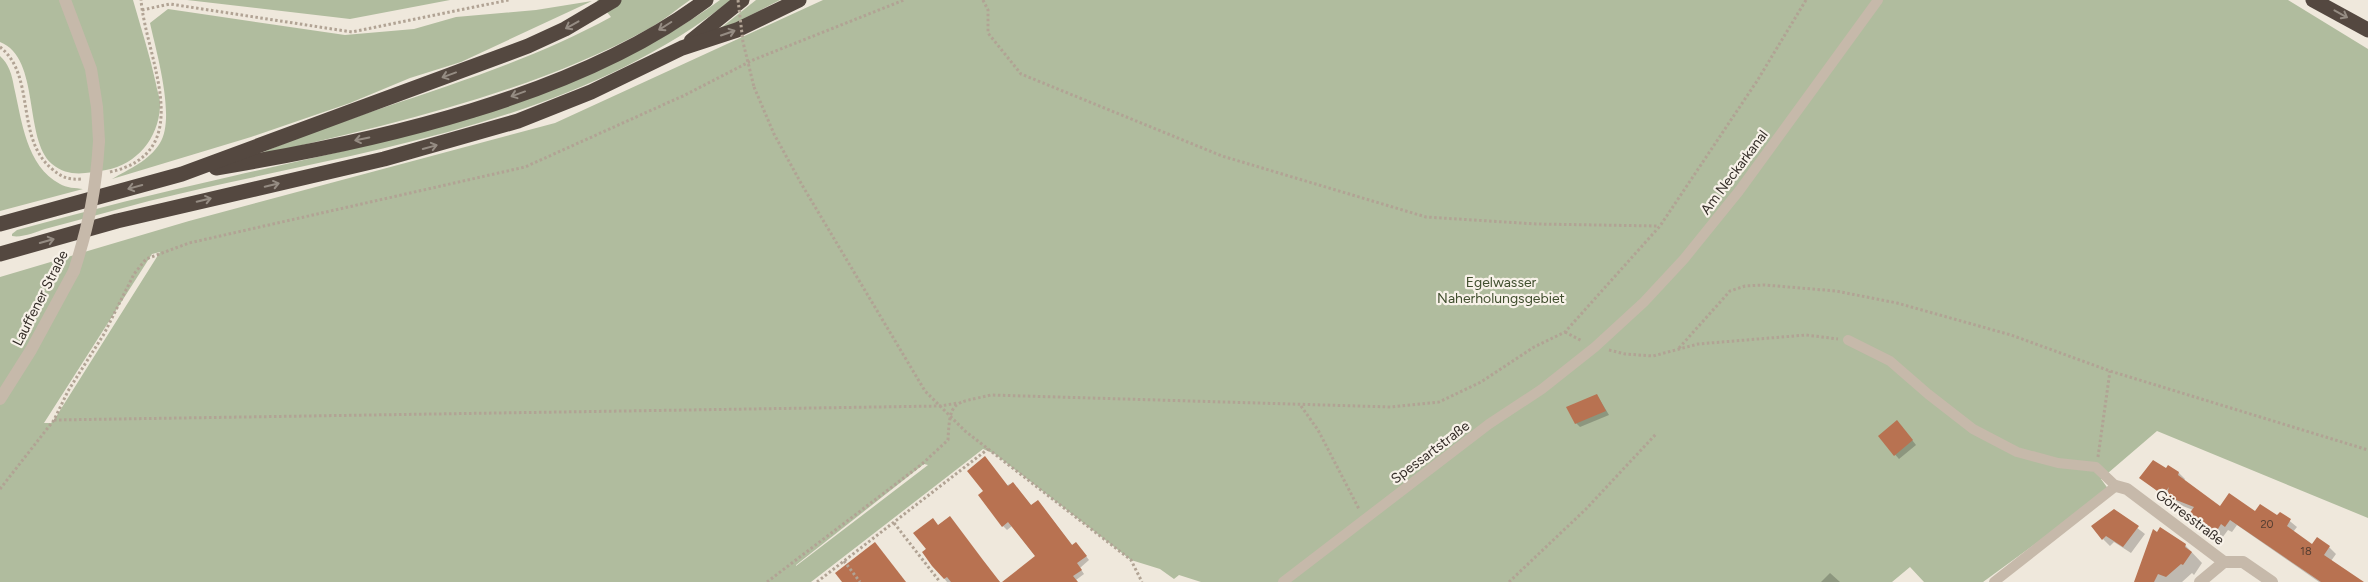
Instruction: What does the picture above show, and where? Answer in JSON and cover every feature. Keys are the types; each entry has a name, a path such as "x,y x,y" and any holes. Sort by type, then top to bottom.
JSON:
{"highway":[{"path":"182,174 494,58 565,29 614,0"},
{"path":"0,224 182,174 273,158 414,127 471,111 562,78 633,46 706,0"},
{"path":"682,48 742,0"},
{"path":"0,254 117,220 384,160 518,121 591,92 682,48 737,30 799,0"},
{"path":"2313,0 2368,30"}],"street":[{"name":"Lauffener Straße","path":"0,399 31,350 74,271 92,209 97,183 97,107 90,69 65,0"},
{"name":"Görresstraße","path":"2116,486 2127,489 2224,562 2242,562 2272,582"},
{"path":"2200,582 2224,562"}],"lane":[{"name":"Am Neckarkanal","path":"1595,347 1644,302 1696,244 1739,191 1878,0"},
{"path":"1848,340 1890,361 1973,430 2017,452 2058,463 2096,467 2116,486 1994,582"},
{"name":"Spessartstraße","path":"1283,582 1489,424 1542,389 1595,347"}],"path":[{"path":"105,173 122,170 149,153 161,125 163,104 141,0"},
{"path":"142,10 170,4 352,32 509,0"},
{"path":"738,0 743,42 754,87 774,134 802,185 926,391 949,416 988,449 1131,560 1142,582"},
{"path":"0,489 54,420 68,391 104,334 134,274 146,259 189,243 525,167 676,99 753,60 904,0"},
{"path":"983,0 988,10 988,33 1020,74 1222,156 1426,217 1536,224 1660,226"},
{"path":"54,420 940,406 991,395 1300,405 1391,406 1439,402 1481,382 1534,348 1565,332 1660,226 1757,81 1806,0"},
{"path":"0,47 13,61 20,80 30,135 42,161 62,178 88,177"},
{"path":"1680,348 1730,290 1745,286 1765,285 1836,291 1898,303 2010,335 2110,371 2368,450"},
{"path":"1565,332 1595,347 1625,354 1653,356 1680,348 1806,335 1848,340"},
{"path":"2096,467 2110,371"},
{"path":"767,582 922,464 948,440 949,416 951,410 958,403"},
{"path":"1300,405 1318,430 1364,520"},
{"path":"1509,582 1586,509 1656,434"},
{"path":"817,582 988,449"},
{"path":"894,523 940,582"},
{"path":"844,561 860,582"}],"green space":[{"path":"0,0 133,0 151,63 160,104 155,130 144,148 136,156 117,167 85,173 71,173 52,164 43,152 37,137 27,81 21,64 13,51 0,42"},
{"path":"187,0 450,0 350,19"},
{"path":"597,0 690,0 650,28 603,51 555,72 506,90 405,120 252,157 342,122 479,75 568,39 611,17"},
{"path":"720,0 731,0 667,44 598,79 526,108 452,131 376,150 149,201 29,234 12,236 17,230 71,215 179,188 360,147 486,112 548,91 608,66 665,36"},
{"path":"756,0 780,0 726,28 722,27"},
{"name":"Egelwasser Naherholungsgebiet","path":"823,0 2288,0 2368,49 2368,518 2157,431 2101,479 2109,490 1983,582 1924,582 1910,567 1892,582 1201,582 1179,575 1174,579 1160,569 1131,560 995,454 983,449 811,582 0,582 0,277 189,221 555,123","holes":["160,252 54,420 51,423 44,423 152,254","924,464 928,465 796,566 796,565"]},
{"path":"592,1 461,62 410,78 350,103 251,137 112,179 150,155 160,143 164,132 166,118 163,84 150,23 168,9 345,35 414,29 456,17 536,10"},
{"path":"0,56 10,70 27,142 40,166 49,176 62,185 83,189 0,211"}],"building":[{"path":"1597,394 1606,411 1575,424 1566,407"},
{"path":"1897,420 1913,440 1894,456 1878,436"},
{"path":"985,456 1008,486 1013,482 1031,505 1038,500 1072,545 1076,542 1087,556 1077,563 1082,570 1073,576 1078,582 1002,582 1035,556 1008,522 1002,527 978,495 983,491 967,471"},
{"path":"2153,460 2166,468 2168,465 2179,472 2178,475 2220,506 2229,493 2255,511 2260,504 2277,515 2280,512 2291,519 2287,526 2312,544 2317,537 2330,546 2324,555 2364,582 2321,582 2230,520 2225,527 2221,524 2216,532 2189,514 2194,507 2166,496 2169,487 2163,495 2139,478"},
{"path":"2114,509 2139,526 2123,547 2106,536 2102,540 2091,526"},
{"path":"950,516 1000,582 951,582 947,577 944,579 932,566 922,552 926,549 913,533 933,518 938,525"},
{"path":"2160,527 2186,544 2185,547 2192,552 2183,565 2181,564 2166,577 2158,574 2154,582 2134,582 2153,529 2157,532"},
{"path":"875,542 906,582 842,582 835,573"}]}
